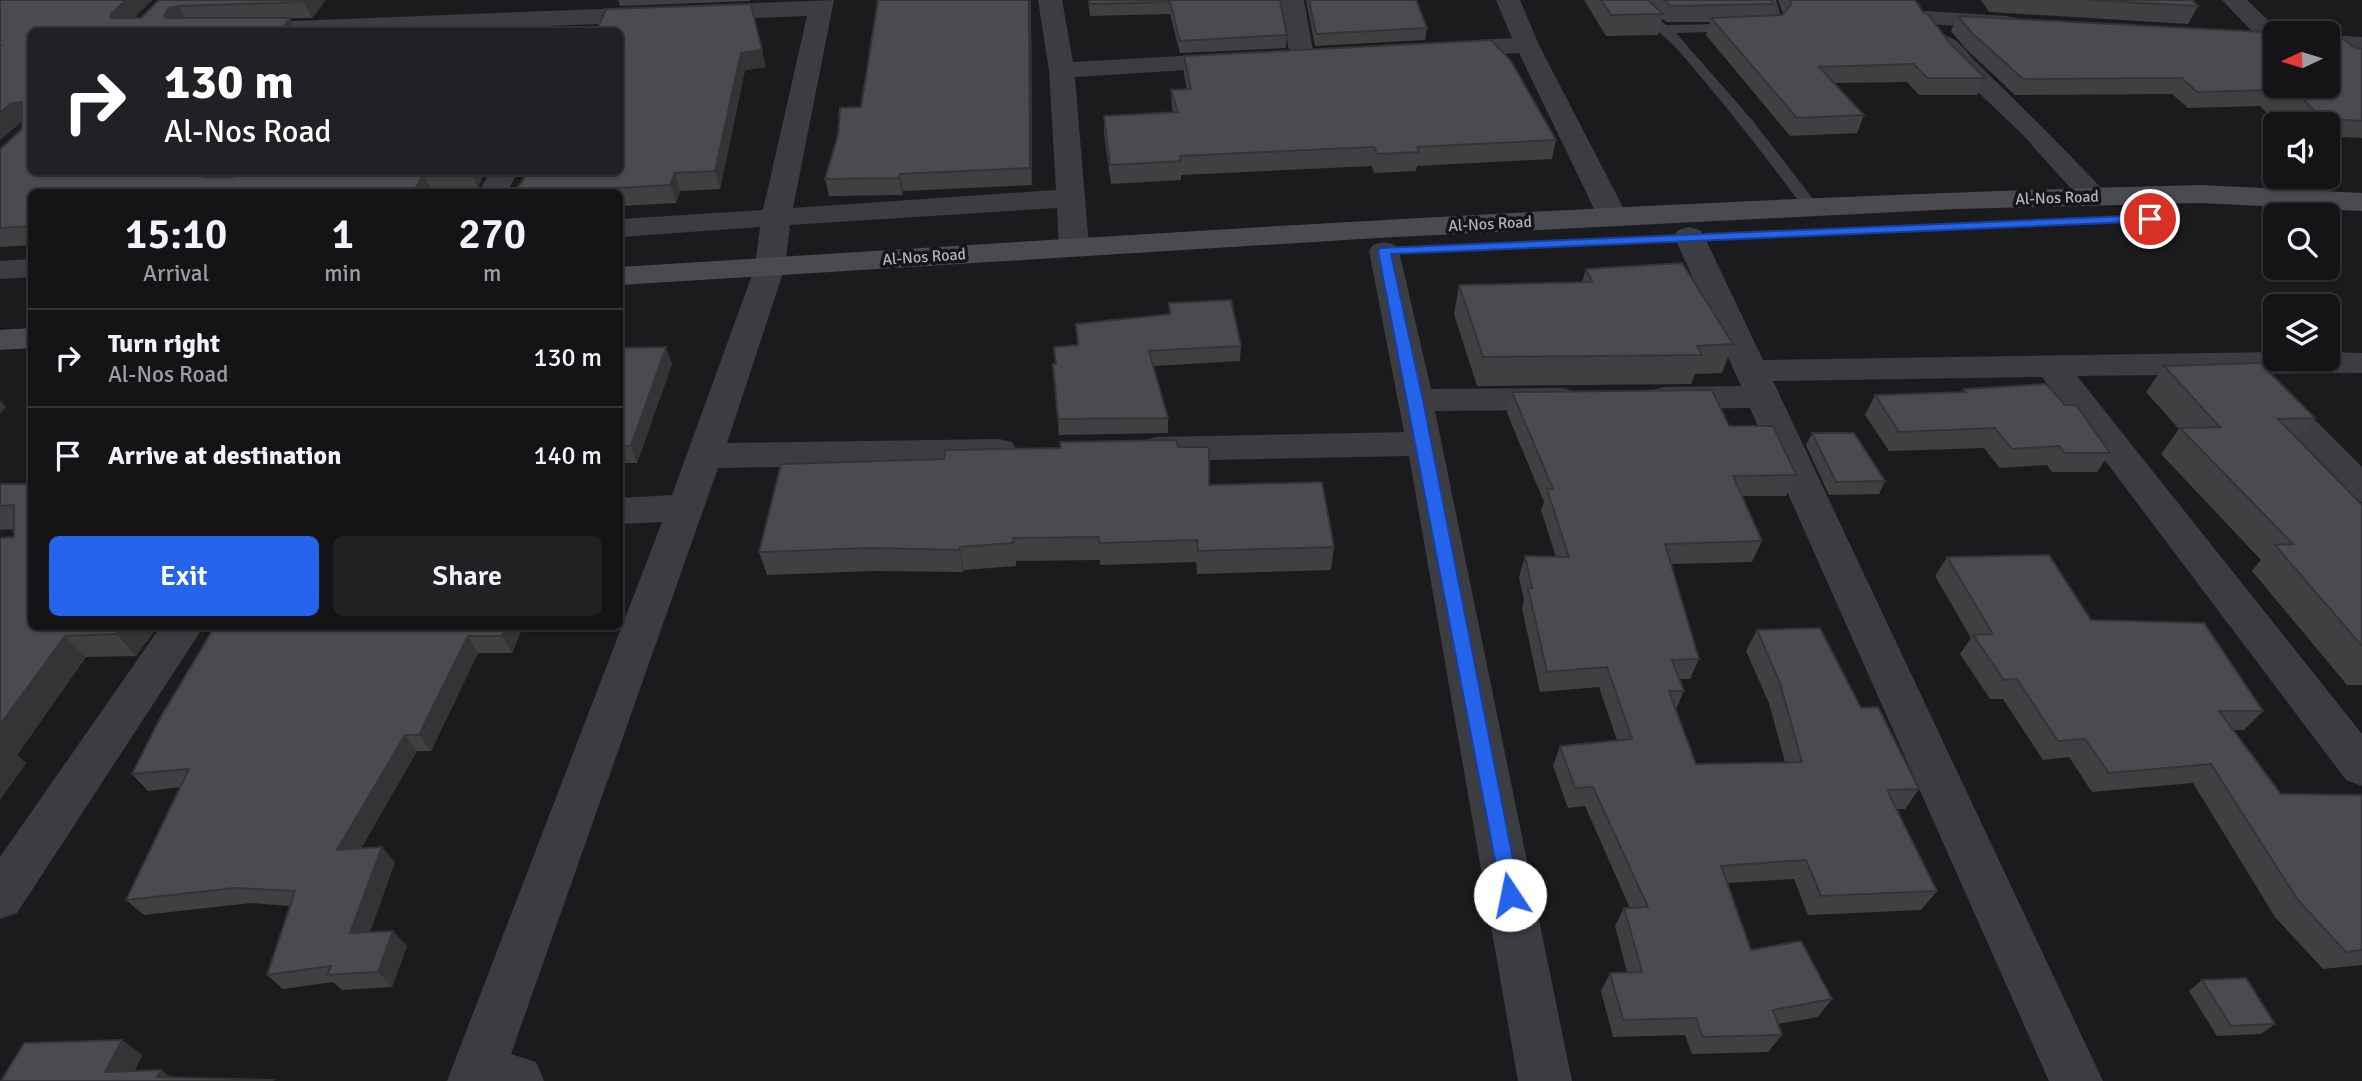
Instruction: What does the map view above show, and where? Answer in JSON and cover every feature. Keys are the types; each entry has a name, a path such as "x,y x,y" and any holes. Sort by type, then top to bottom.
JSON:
{"main road":[{"name":"Al-Nos Road","path":"623,301 766,280 1074,247 1613,217 2092,195 2201,194 2362,202"},
{"name":"Al-Nos Road","path":"623,276 766,280 1689,236 2150,219 2263,220"},
{"path":"2340,224 2362,225"},
{"path":"0,314 28,313"},
{"path":"0,340 28,338"}],"street":[{"path":"360,28 383,0"},
{"path":"1050,0 1062,70 1074,247"},
{"path":"1292,0 1302,56"},
{"path":"1508,0 1527,45 1613,217"},
{"path":"2234,0 2263,29"},
{"path":"360,28 821,4 776,218 766,280 686,508 474,1081 517,1081"},
{"path":"1923,9 2036,25"},
{"path":"1923,9 1966,67 2031,128 2092,195"},
{"path":"2244,37 2263,38"},
{"path":"2340,43 2362,44"},
{"path":"1421,50 1527,45"},
{"path":"1062,70 1328,55"},
{"path":"623,228 1071,198"},
{"path":"1689,236 2076,1081"},
{"path":"1384,251 1416,400 1545,1081"},
{"path":"0,270 28,268"},
{"path":"2239,363 2362,489"},
{"path":"1636,398 1755,384 2051,366 2362,363"},
{"path":"2051,366 2345,720 2362,767"},
{"path":"1416,400 1595,399"},
{"path":"1119,449 1424,444"},
{"path":"703,456 1036,451"},
{"path":"623,511 686,508"},
{"path":"0,897 181,630"}],"lane":[{"path":"1637,0 1643,15 1651,23 1665,29 1770,27 1777,22 1770,0"},
{"path":"1665,29 1758,134 1811,207"}],"building":[{"path":"0,0 126,0 111,14 111,18 141,18 159,0 306,0 179,6 169,8 164,16 290,18 282,28 28,28 28,175 423,175 415,189 28,189 28,226 0,228 0,149 22,129 22,102 10,104 0,113"},
{"path":"878,0 1029,0 1030,168 900,174 899,178 825,179 838,135 840,108 861,107"},
{"path":"1089,0 1280,0 1287,35 1180,41 1170,2 1089,4"},
{"path":"1309,0 1416,0 1427,28 1316,34"},
{"path":"1601,0 1648,0 1663,14 1611,15"},
{"path":"1664,0 1771,0 1772,4 1671,6"},
{"path":"1790,0 1915,0 1949,42 1985,78 1927,78 1914,64 1819,67 1864,115 1797,118 1711,18 1782,15 1791,5"},
{"path":"2088,0 2192,0 2198,6"},
{"path":"751,4 762,50 741,53 715,171 675,173 670,185 600,189 517,189 526,175 623,175 623,28 598,28 606,9"},
{"path":"1958,16 2263,32 2263,90 2197,92 2182,78 2023,79 1971,32"},
{"path":"2340,37 2362,49 2362,121 2340,120 2340,112 2315,112 2302,98 2340,98"},
{"path":"1491,40 1511,61 1556,140 1417,147 1419,152 1377,154 1374,147 1180,156 1181,161 1110,165 1104,116 1178,112 1171,90 1191,89 1184,56"},
{"path":"1682,263 1733,344 1697,346 1702,355 1483,357 1459,285 1592,282 1586,269"},
{"path":"1231,300 1241,346 1149,351 1168,418 1058,419 1054,347 1078,345 1076,324 1170,314 1169,303"},
{"path":"666,347 631,446 623,446 623,348"},
{"path":"2260,363 2263,371 2268,371 2315,418 2278,419 2362,505 2362,646 2275,545 2293,544 2180,428 2220,427 2164,366"},
{"path":"2046,384 2065,405 2076,405 2110,453 2065,453 2059,446 2012,449 1995,428 1899,432 1875,395 1966,392 1964,389"},
{"path":"1712,390 1729,426 1773,426 1796,475 1733,476 1762,541 1665,544 1699,659 1672,660 1684,691 1669,691 1696,764 1802,762 1780,683 1757,630 1820,628 1861,708 1878,707 1919,789 1887,790 1937,891 1821,896 1806,860 1721,866 1751,950 1801,941 1832,999 1773,1010 1782,1035 1703,1037 1696,1018 1623,1020 1610,973 1642,972 1624,908 1648,907 1593,787 1575,788 1560,746 1632,739 1607,667 1547,672 1528,588 1532,588 1525,556 1569,557 1547,489 1553,489 1512,392"},
{"path":"1812,433 1854,433 1885,481 1836,482"},
{"path":"1176,440 1178,447 1209,447 1209,485 1322,482 1334,547 1198,551 1197,540 1099,543 1099,537 1013,538 1013,543 960,547 959,550 869,548 759,552 781,464 944,459 945,450 1061,448 1060,442"},
{"path":"0,484 28,484 28,630 119,630 116,634 65,636 0,725 0,538 14,537 14,505 0,506"},
{"path":"2049,555 2091,620 2204,623 2263,711 2219,711 2281,794 2362,795 2362,950 2346,952 2297,899 2211,764 2109,773 2085,739 2058,741 2017,679 2004,680 1973,635 1993,634 1947,557"},
{"path":"213,630 504,630 502,636 468,636 419,735 405,735 337,850 382,847 350,933 393,931 378,972 327,975 331,966 267,975 295,891 235,888 126,900 189,769 132,774 160,718"},
{"path":"2246,978 2275,1024 2231,1026 2202,980"},
{"path":"122,1040 105,1072 161,1070 157,1077 273,1080 1,1081 24,1043"}],"route":[{"path":"1510,895 1416,400 1384,251 1662,237 2150,219"}]}
